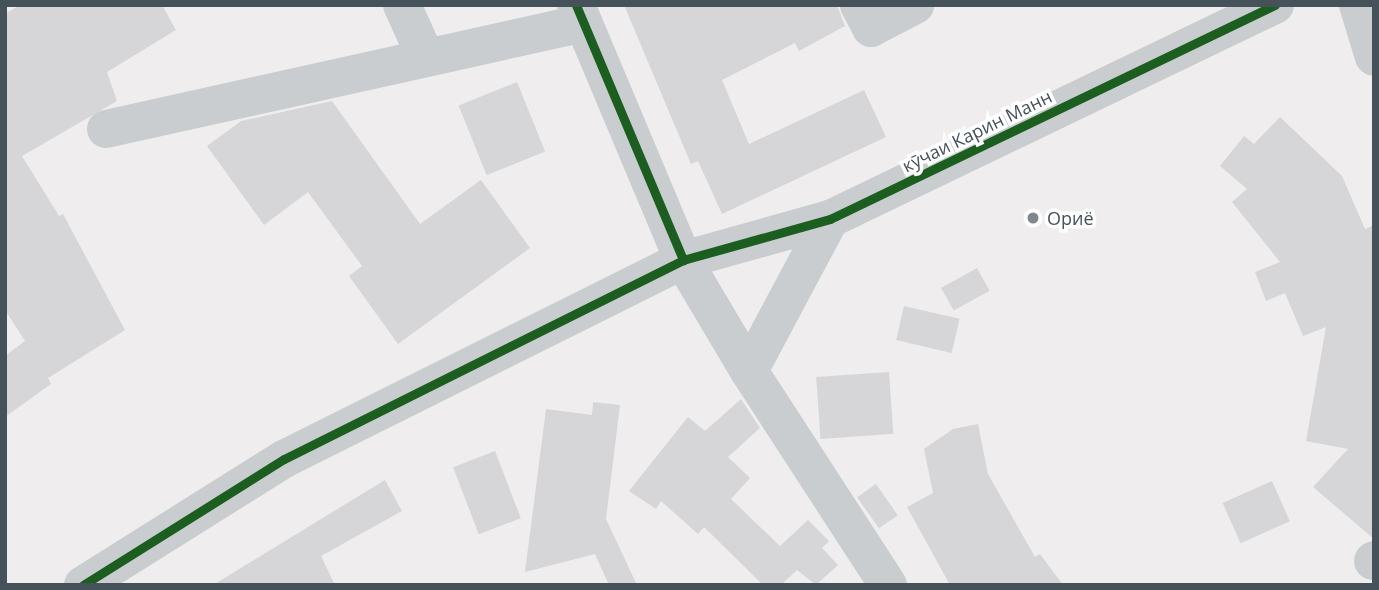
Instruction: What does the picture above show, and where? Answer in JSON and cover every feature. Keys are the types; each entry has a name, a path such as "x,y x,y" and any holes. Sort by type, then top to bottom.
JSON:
{"street":[{"path":"402,5 426,58"},
{"path":"859,5 872,28 915,5"},
{"name":"кӯчаи Карин Манн","path":"83,585 284,460 683,260 830,219 1275,5"},
{"path":"1358,5 1374,57"},
{"path":"106,129 426,58 580,14 683,260 749,371 888,585"},
{"path":"749,371 830,219"}],"building":[{"path":"20,5 162,5 176,30 107,72 117,101 22,156 59,216 63,214 125,330 48,378 51,384 5,417 5,356 25,341 5,310 5,14"},
{"path":"624,5 837,5 845,26 799,51 795,43 722,80 749,144 864,90 886,137 722,214 698,161 691,164"},
{"path":"517,82 545,152 487,175 459,106"},
{"path":"332,101 420,224 481,180 530,248 398,344 349,276 362,266 308,192 264,225 207,146 241,121"},
{"path":"1280,117 1342,176 1365,229 1374,225 1374,539 1313,487 1348,449 1306,441 1326,327 1303,336 1285,293 1266,301 1255,272 1280,262 1232,202 1247,189 1220,166 1244,136 1254,144"},
{"path":"977,268 990,291 954,311 941,288"},
{"path":"904,306 960,319 952,353 896,340"},
{"path":"889,372 893,434 821,439 816,377"},
{"path":"741,399 760,428 728,457 750,478 731,499 780,546 808,520 829,541 822,548 838,565 816,585 797,570 781,585 763,585 704,527 698,534 661,501 656,509 629,491 688,417 705,431"},
{"path":"593,402 620,405 606,519 637,585 609,585 595,554 525,572 546,409 592,415"},
{"path":"978,424 988,474 1035,557 1040,554 1063,585 950,585 907,507 933,493 924,449 953,429"},
{"path":"495,451 521,518 479,534 453,467"},
{"path":"385,480 402,511 321,556 335,585 213,585"},
{"path":"1272,481 1290,521 1241,543 1223,503"},
{"path":"876,484 898,515 879,528 857,497"}],"cycle path":[{"path":"576,5 683,260"},
{"path":"83,585 284,459 683,260 830,219 1275,5"}],"place":[{"name":"Ориё","path":"1033,218"}]}
